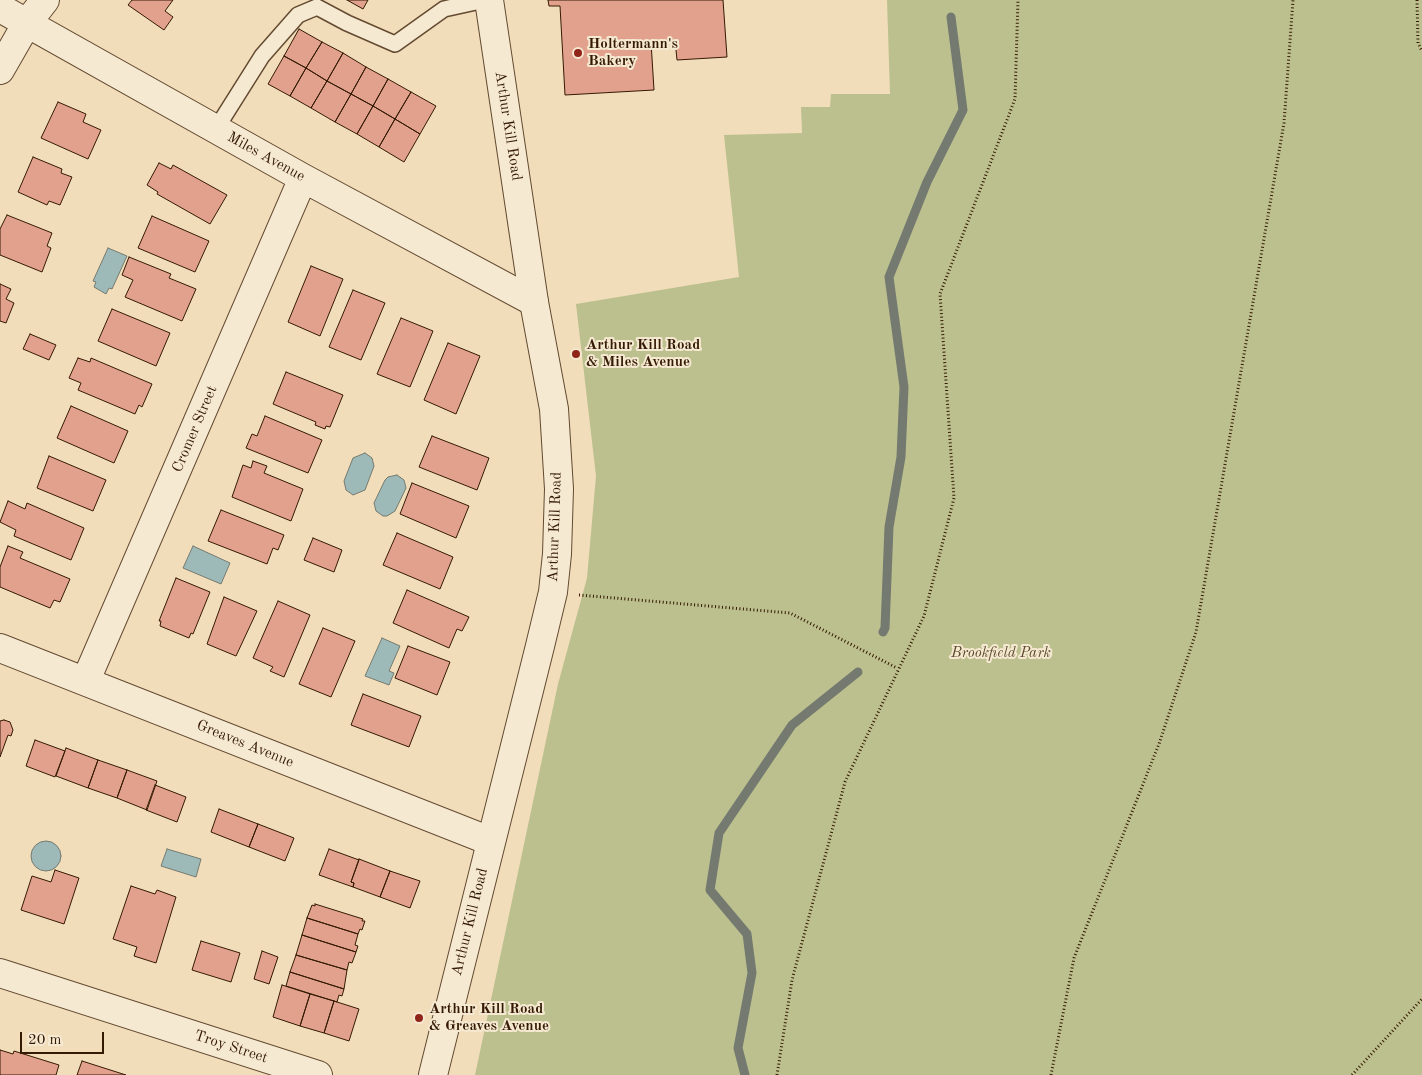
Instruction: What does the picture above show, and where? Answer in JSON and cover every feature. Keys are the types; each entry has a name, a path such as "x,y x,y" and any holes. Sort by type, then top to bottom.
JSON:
{"street":[{"path":"0,70 27,24 45,0"},
{"name":"Arthur Kill Road","path":"433,1075 553,592 557,554 559,489 554,409 534,302 487,0"},
{"name":"Miles Avenue","path":"0,8 303,178 534,302"},
{"name":"Cromer Street","path":"86,680 303,178"},
{"name":"Greaves Avenue","path":"0,648 86,680 490,841"},
{"name":"Troy Street","path":"0,973 318,1075"}],"lane":[{"path":"216,129 262,56 298,15 317,7 347,23 395,44 444,9 487,0"}],"path":[{"path":"777,1075 792,980 845,782 897,668 924,616 954,498 940,294 1015,99 1018,0"},
{"path":"1051,1075 1074,958 1159,744 1196,632 1284,123 1293,0"},
{"path":"1417,0 1418,43 1422,51"},
{"path":"578,594 790,613 897,668"},
{"path":"1352,1075 1422,999"}],"green space":[{"name":"Brookfield Park","path":"887,0 1422,0 1422,1075 475,1075 558,684 587,578 596,476 576,304 739,277 724,135 802,133 801,107 830,107 831,94 890,94"}],"water":[{"path":"108,248 127,256 112,289 109,288 106,294 94,287 96,282 93,281"},
{"path":"365,453 372,458 374,466 365,490 353,495 346,490 344,481 353,458"},
{"path":"397,475 404,480 406,488 395,511 387,516 383,516 376,511 374,503 385,480 388,477"},
{"path":"193,546 230,563 221,584 183,568"},
{"path":"382,638 400,646 389,671 394,673 389,685 365,676"},
{"path":"46,841 57,845 61,856 57,867 46,871 35,867 31,856 35,845"},
{"path":"167,849 201,859 196,877 161,866"}],"building":[{"path":"132,0 173,0 165,11 173,17 164,30 128,5"},
{"path":"347,0 368,0 363,9"},
{"path":"548,0 723,0 727,57 677,60 675,40 651,42 654,90 565,95 560,6 549,6"},
{"path":"299,29 322,42 306,68 284,56"},
{"path":"322,42 343,53 327,81 306,68"},
{"path":"343,53 366,67 351,94 327,81"},
{"path":"284,56 306,68 290,96 268,84"},
{"path":"366,67 388,79 373,106 351,94"},
{"path":"306,68 327,81 311,108 290,96"},
{"path":"388,79 411,92 395,119 373,106"},
{"path":"327,81 351,94 335,122 311,108"},
{"path":"411,92 436,106 420,134 395,119"},
{"path":"351,94 373,106 357,134 335,122"},
{"path":"58,102 86,114 83,122 101,130 88,159 41,138"},
{"path":"373,106 395,119 379,147 357,134"},
{"path":"395,119 420,134 404,162 379,147"},
{"path":"33,157 62,169 61,173 72,177 60,205 49,201 47,205 18,192"},
{"path":"159,163 171,169 173,165 227,195 210,224 157,194 158,192 147,185"},
{"path":"7,215 52,233 47,246 51,248 42,272 0,255 0,229"},
{"path":"152,216 209,241 195,272 138,248"},
{"path":"129,257 171,274 169,278 196,289 182,321 125,297 133,280 122,275"},
{"path":"311,266 343,279 320,336 288,322"},
{"path":"0,284 11,289 6,299 14,303 6,323 0,321"},
{"path":"353,290 385,303 361,360 329,347"},
{"path":"112,309 170,333 156,366 98,341"},
{"path":"401,318 433,331 410,387 377,374"},
{"path":"30,334 56,345 49,360 23,349"},
{"path":"448,343 480,356 456,414 424,400"},
{"path":"78,358 90,362 91,358 152,384 142,407 139,405 135,414 78,390 81,383 69,378"},
{"path":"286,372 343,395 330,427 326,426 325,429 315,425 316,422 273,404"},
{"path":"71,406 128,431 114,463 57,438"},
{"path":"265,416 322,440 308,473 246,448 252,434 257,436"},
{"path":"432,436 489,458 477,490 419,467"},
{"path":"49,456 106,480 93,511 37,488"},
{"path":"253,461 267,466 264,473 303,489 291,521 232,497 243,465 251,468"},
{"path":"412,483 469,506 456,538 400,514"},
{"path":"8,501 25,509 27,503 84,528 71,560 14,536 16,530 0,522"},
{"path":"221,510 284,535 278,550 273,548 267,564 208,541"},
{"path":"397,533 453,557 440,589 383,565"},
{"path":"313,538 342,550 334,572 304,560"},
{"path":"8,546 23,552 20,558 70,579 60,602 54,600 50,608 0,587 0,567"},
{"path":"176,578 210,592 193,634 191,633 189,638 160,626 161,621 159,621"},
{"path":"407,590 469,617 462,631 457,629 449,648 393,623"},
{"path":"224,597 257,611 236,656 207,644"},
{"path":"278,601 310,615 284,677 270,671 273,667 253,658"},
{"path":"323,628 355,641 331,697 299,684"},
{"path":"408,646 450,662 437,695 395,678"},
{"path":"363,694 421,716 409,747 351,725"},
{"path":"0,721 10,722 13,730 11,736 8,735 0,757"},
{"path":"35,740 65,751 55,777 26,766"},
{"path":"66,748 98,760 88,788 56,776"},
{"path":"98,760 127,770 117,798 88,788"},
{"path":"127,770 157,781 147,810 117,798"},
{"path":"155,785 186,797 177,822 146,810"},
{"path":"219,809 258,824 249,847 211,832"},
{"path":"258,824 294,838 285,861 249,847"},
{"path":"329,849 359,860 351,882 354,883 353,887 319,875"},
{"path":"359,859 390,871 380,897 353,887 354,883 351,882"},
{"path":"55,870 79,878 64,924 21,910 32,876 51,882"},
{"path":"390,871 420,881 410,908 380,897"},
{"path":"131,886 155,894 157,890 176,897 156,963 134,956 137,947 113,939"},
{"path":"315,904 363,919 362,921 365,921 362,930 360,929 358,934 307,918 312,905 315,906"},
{"path":"307,918 358,934 355,945 358,946 356,952 302,935"},
{"path":"302,935 356,952 352,963 349,962 347,970 296,955"},
{"path":"201,941 240,953 231,982 192,970"},
{"path":"262,951 278,957 269,984 254,979"},
{"path":"296,955 347,970 344,989 290,972"},
{"path":"290,972 344,989 342,996 339,995 337,1002 286,986"},
{"path":"282,985 310,994 300,1026 273,1017"},
{"path":"310,994 334,1001 324,1033 300,1026"},
{"path":"334,1001 359,1009 349,1041 324,1033"},
{"path":"0,1050 13,1054 14,1051 59,1065 56,1075 0,1075"},
{"path":"82,1061 126,1075 77,1075"}],"waterway":[{"path":"883,632 885,628 889,527 901,457 904,387 889,277 927,182 963,110 951,17"},
{"path":"745,1075 738,1048 752,973 747,934 710,890 719,833 792,725 858,672"}],"place":[{"name":"Holtermann's Bakery","path":"578,53"},
{"name":"Arthur Kill Road & Miles Avenue","path":"576,354"},
{"name":"Arthur Kill Road & Greaves Avenue","path":"419,1018"}]}
